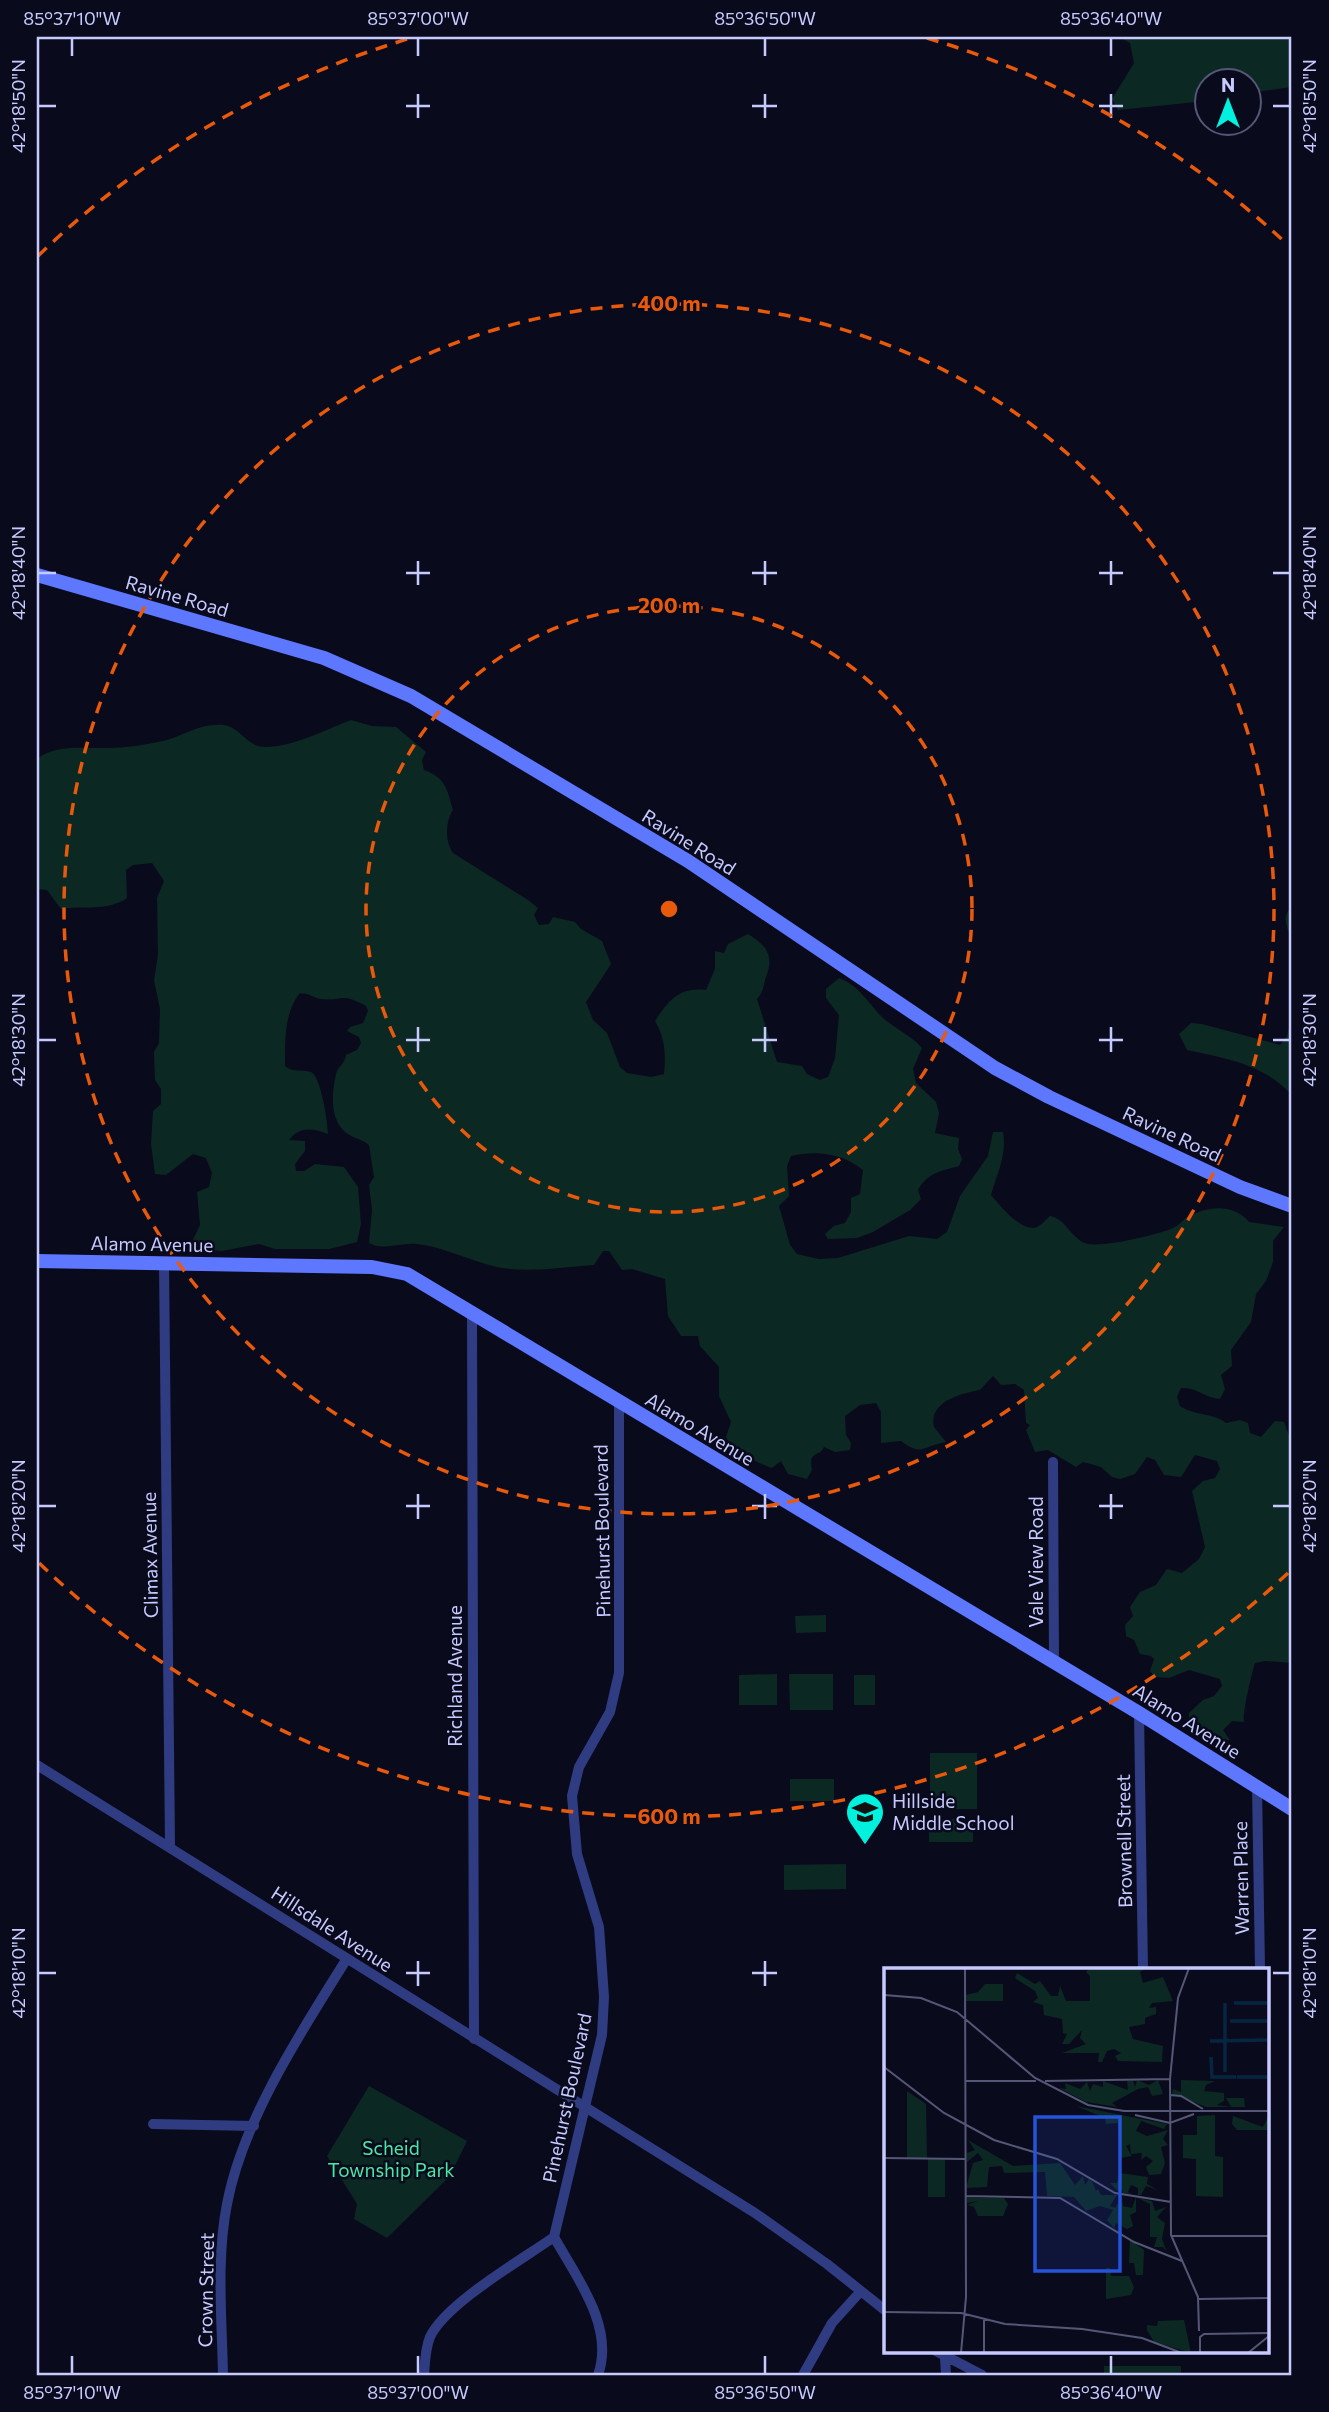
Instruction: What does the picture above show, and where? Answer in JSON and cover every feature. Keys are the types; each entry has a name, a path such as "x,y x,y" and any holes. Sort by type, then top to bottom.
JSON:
{"street":[{"name":"Ravine Road","path":"37,575 324,658 411,696 688,861 995,1068 1049,1097 1240,1187 1292,1206"},
{"name":"Alamo Avenue","path":"37,1261 391,1269 407,1274 1139,1713 1292,1809"},
{"name":"Climax Avenue","path":"164,1263 170,1846"},
{"name":"Richland Avenue","path":"472,1313 474,2039"},
{"name":"Pinehurst Boulevard","path":"554,2237 602,2035 604,1970 599,1927 574,1840 572,1796 579,1767 610,1712 619,1673 619,1403"},
{"name":"Vale View Road","path":"1053,1462 1054,1662"},
{"name":"Brownell Street","path":"1139,1713 1143,1968"},
{"name":"Hillsdale Avenue","path":"37,1765 783,2232 884,2309"},
{"name":"Warren Place","path":"1257,1787 1260,1968"},
{"name":"Crown Street","path":"223,2375 220,2250 231,2186 254,2126 279,2073 346,1960"},
{"path":"153,2124 254,2126"},
{"path":"424,2375 431,2336 440,2324 478,2290 554,2237 594,2311 601,2333 602,2355 598,2375"},
{"path":"803,2375 831,2323 861,2291"},
{"path":"937,2352 982,2375"},
{"path":"945,2358 946,2375"}],"green space":[{"path":"1119,37 1292,37 1292,87 1262,91 1262,66 1192,66 1192,102 1118,110 1112,99 1134,63 1130,43"},
{"path":"351,720 372,726 396,727 426,752 422,760 424,770 441,781 447,790 453,810 448,820 447,832 453,853 538,908 534,915 539,925 549,924 553,917 575,922 581,929 602,941 611,964 586,1002 593,1020 607,1033 620,1067 627,1073 651,1077 664,1074 664,1046 655,1021 676,996 689,991 706,990 715,969 715,951 724,953 728,944 748,934 763,946 769,956 763,990 757,999 777,1062 802,1066 807,1074 820,1080 828,1077 835,1058 839,1015 826,998 826,989 839,978 857,990 881,1016 922,1048 913,1069 916,1083 936,1102 939,1113 935,1133 959,1138 958,1149 962,1159 959,1166 930,1176 918,1190 921,1199 910,1210 873,1232 857,1238 828,1239 825,1234 834,1226 845,1223 851,1212 851,1198 860,1194 863,1170 847,1160 829,1154 791,1156 787,1166 789,1196 779,1206 790,1245 797,1254 819,1259 838,1258 909,1236 937,1239 947,1232 960,1196 988,1156 993,1132 1003,1132 1004,1149 991,1195 1011,1217 1024,1226 1037,1227 1050,1216 1061,1221 1082,1242 1106,1244 1166,1231 1194,1214 1219,1208 1235,1212 1249,1222 1284,1227 1273,1241 1273,1262 1266,1281 1256,1294 1251,1322 1231,1350 1232,1366 1221,1375 1225,1389 1220,1399 1187,1388 1181,1388 1177,1397 1180,1406 1186,1409 1226,1423 1240,1420 1248,1423 1250,1433 1261,1437 1275,1421 1284,1422 1292,1444 1292,1663 1255,1663 1244,1722 1232,1721 1223,1730 1230,1740 1214,1739 1189,1720 1189,1713 1203,1700 1214,1696 1222,1686 1220,1679 1189,1670 1169,1678 1155,1677 1150,1671 1154,1659 1140,1654 1134,1640 1126,1636 1125,1625 1133,1616 1130,1607 1140,1592 1156,1585 1167,1569 1182,1573 1199,1559 1205,1547 1192,1491 1203,1481 1215,1478 1220,1469 1217,1461 1195,1455 1181,1477 1164,1475 1155,1460 1147,1457 1135,1474 1120,1479 1112,1477 1101,1467 1083,1462 1076,1467 1048,1450 1035,1452 1026,1430 1030,1425 1026,1423 1024,1390 1015,1384 1001,1385 993,1376 980,1390 956,1396 936,1411 933,1418 934,1427 946,1442 923,1449 908,1446 901,1441 881,1443 881,1412 876,1403 860,1405 845,1416 850,1450 835,1452 824,1447 811,1460 812,1470 807,1479 788,1474 781,1461 772,1468 746,1456 734,1448 726,1437 731,1422 719,1396 719,1367 700,1346 698,1336 681,1336 668,1316 665,1279 632,1269 622,1270 609,1251 603,1251 594,1265 517,1270 493,1266 427,1246 380,1246 369,1243 372,1210 369,1185 374,1177 369,1145 345,1132 336,1119 333,1105 337,1071 346,1055 357,1050 361,1043 359,1037 347,1031 350,1027 363,1023 368,1011 366,1006 358,1002 346,998 321,999 299,994 290,1010 285,1038 285,1066 315,1075 328,1129 328,1134 317,1130 302,1130 289,1140 305,1141 305,1151 295,1164 296,1171 304,1171 315,1164 344,1167 358,1187 361,1224 357,1242 329,1249 275,1249 259,1244 222,1251 197,1249 191,1244 200,1225 197,1192 209,1187 212,1173 206,1158 193,1154 166,1175 155,1174 151,1144 153,1111 161,1104 161,1089 155,1080 154,1052 159,1043 160,1009 154,980 158,955 157,898 164,881 152,863 133,865 126,870 127,898 111,905 95,907 61,909 47,890 37,889 37,759 63,749 131,747 153,743 201,727 216,725 235,729 253,744 276,746 298,741"},
{"path":"1292,906 1292,977 1291,943 1286,915"},
{"path":"1292,1016 1292,1095 1269,1076 1244,1064 1187,1050 1179,1034 1191,1023 1202,1024 1280,1045 1287,1036"},
{"path":"826,1615 826,1632 796,1633 795,1616"},
{"path":"777,1674 777,1705 739,1705 739,1675"},
{"path":"789,1674 833,1674 833,1710 790,1710"},
{"path":"854,1675 875,1675 875,1705 854,1705"},
{"path":"930,1753 977,1753 977,1809 930,1809"},
{"path":"790,1779 834,1779 834,1801 790,1801"},
{"path":"929,1819 973,1819 973,1842 929,1842"},
{"path":"846,1864 846,1889 784,1890 784,1865"},
{"name":"Scheid Township Park","path":"369,2086 467,2141 450,2176 387,2238 354,2219 357,2204 327,2156"},
{"path":"1104,2366 1181,2366 1181,2375 1104,2375"}],"place":[{"name":"Hillside Middle School","path":"865,1846"}]}
